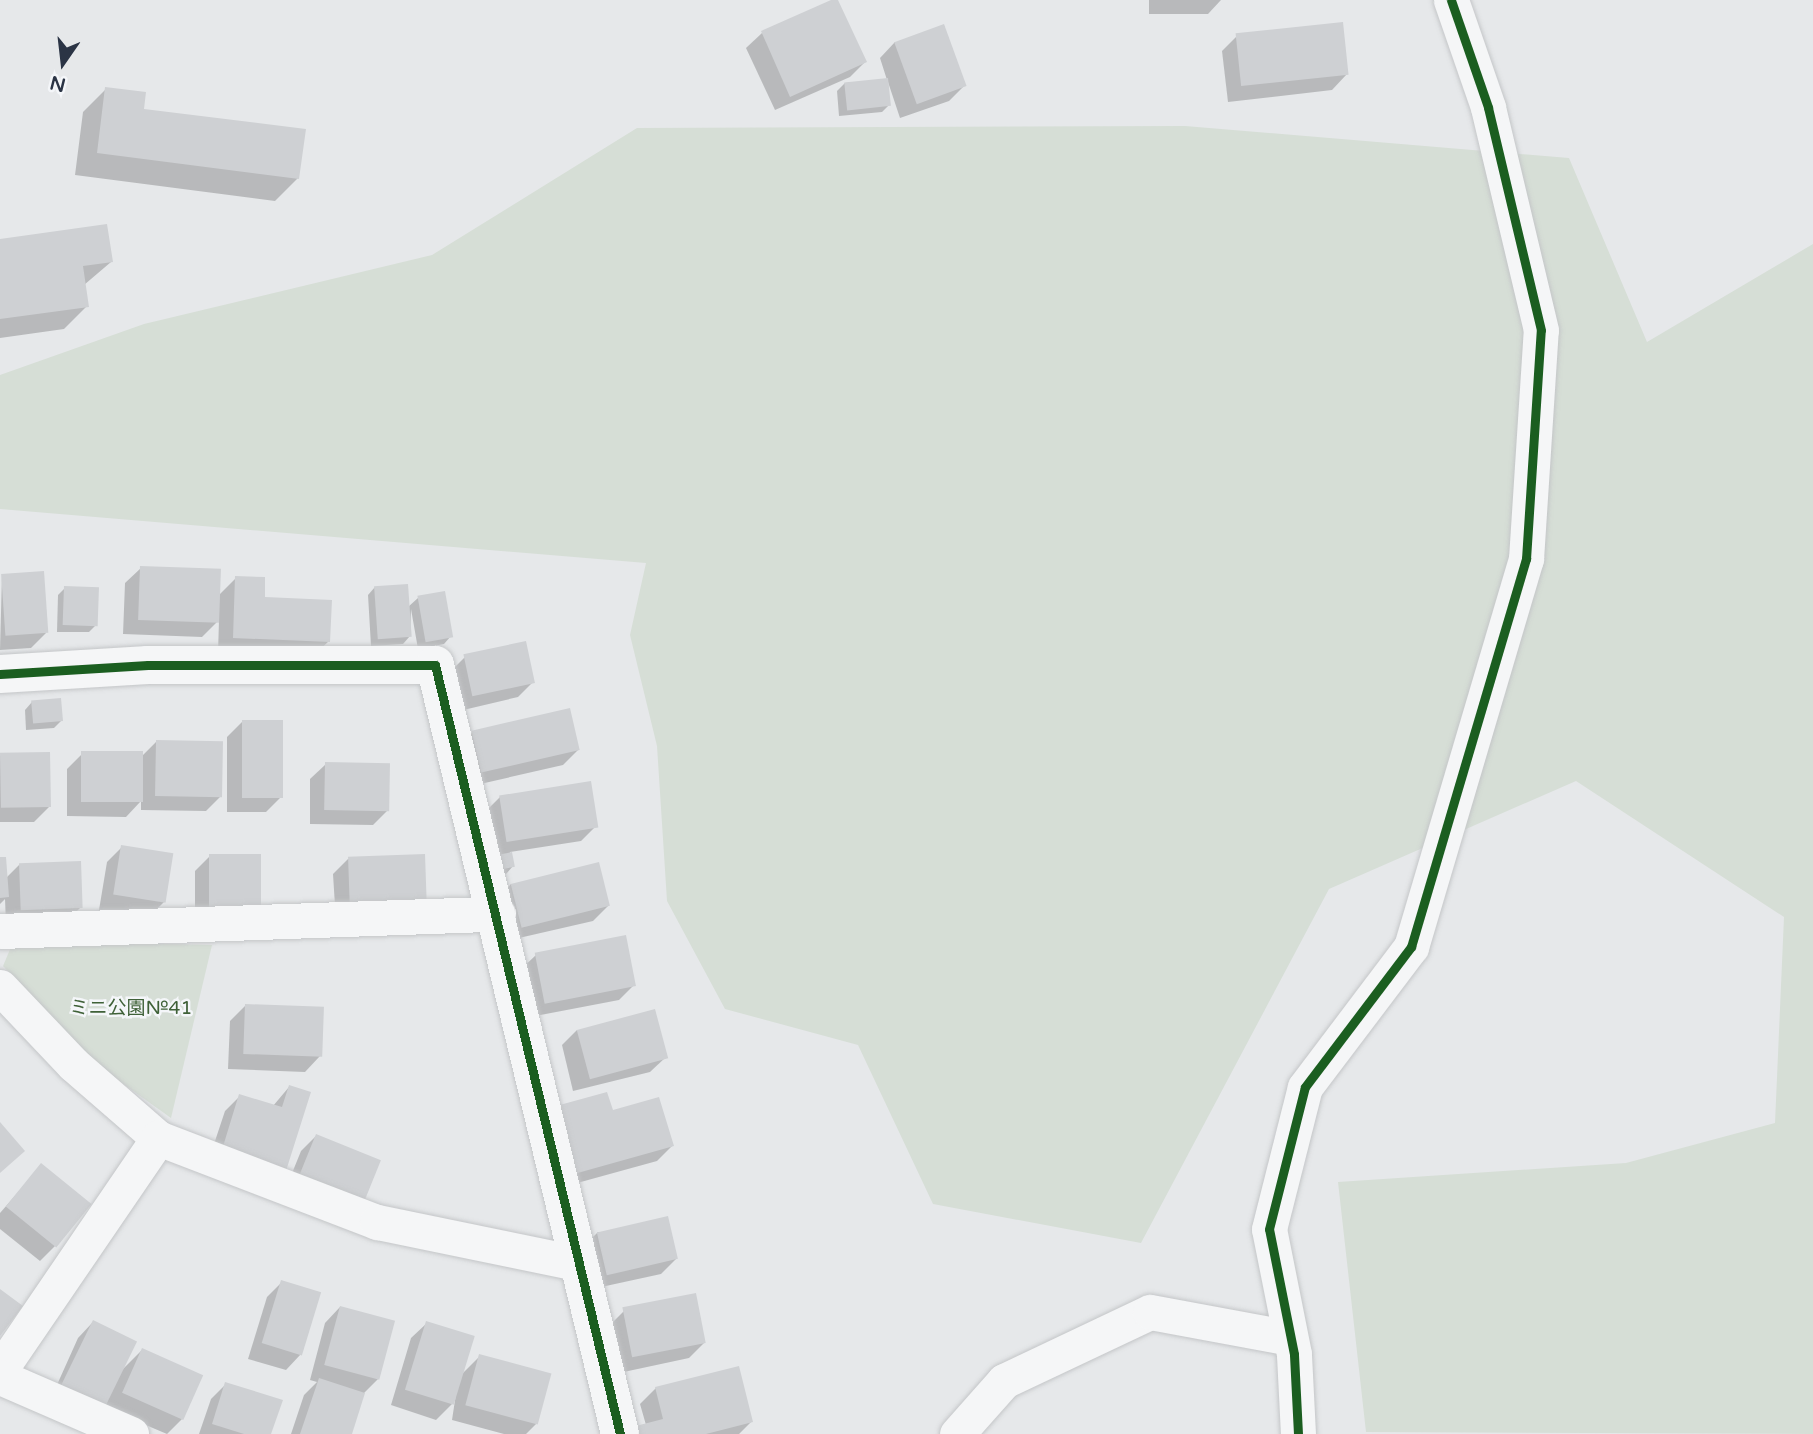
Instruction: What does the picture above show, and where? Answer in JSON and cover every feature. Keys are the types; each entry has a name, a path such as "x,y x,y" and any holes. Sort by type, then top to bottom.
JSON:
{"street":[{"path":"1298,1434 1290,1338 1269,1228 1305,1087 1411,947 1526,559 1541,330 1488,107 1451,0"},
{"path":"0,674 148,665 435,665 498,914 576,1263 620,1434"},
{"path":"0,930 498,914"},
{"path":"0,986 73,1064 158,1138 377,1222 576,1263"},
{"path":"0,1370 158,1138"},
{"path":"957,1434 1004,1381 1150,1312 1290,1338"},
{"path":"0,1377 131,1434"}],"green space":[{"path":"1185,126 1569,158 1647,342 1813,244 1813,1434 1366,1432 1338,1182 1626,1163 1775,1123 1784,917 1576,781 1329,889 1141,1243 933,1204 858,1045 725,1009 667,901 657,746 630,635 646,563 0,509 0,375 144,324 432,255 637,128"},
{"name":"ミニ公園№41","path":"14,940 212,945 171,1118 94,1063 3,966"}],"building":[{"path":"831,0 838,0 867,62 790,97 761,31"},
{"path":"1343,22 1349,75 1241,86 1236,33"},
{"path":"944,24 967,86 917,104 894,42"},
{"path":"888,78 891,106 847,110 844,83"},
{"path":"105,87 146,92 144,109 306,129 299,179 97,153"},
{"path":"107,224 113,262 83,266 89,307 0,319 0,239"},
{"path":"140,566 221,569 219,623 138,620"},
{"path":"44,571 48,633 5,636 1,574"},
{"path":"235,576 265,577 265,597 332,600 330,642 233,638"},
{"path":"408,584 412,637 378,639 374,586"},
{"path":"64,586 99,587 98,626 63,625"},
{"path":"445,591 453,637 426,642 417,596"},
{"path":"526,641 535,683 472,696 463,654"},
{"path":"61,698 63,721 33,724 31,701"},
{"path":"570,708 580,750 481,773 472,731"},
{"path":"242,720 283,720 283,798 242,798"},
{"path":"156,740 223,741 222,797 155,796"},
{"path":"81,751 143,751 143,802 81,802"},
{"path":"50,752 51,807 1,808 0,753"},
{"path":"325,762 390,763 389,811 324,810"},
{"path":"591,781 598,827 506,842 499,796"},
{"path":"121,845 173,853 166,903 113,894"},
{"path":"512,852 515,867 492,871 489,856"},
{"path":"209,854 261,854 261,912 209,912"},
{"path":"425,854 427,903 350,906 348,857"},
{"path":"0,857 6,857 9,897 0,898"},
{"path":"81,861 83,908 21,910 19,863"},
{"path":"599,862 610,906 522,928 511,884"},
{"path":"626,935 636,986 545,1004 535,953"},
{"path":"245,1004 324,1007 322,1057 243,1054"},
{"path":"655,1009 668,1058 590,1079 577,1030"},
{"path":"289,1085 311,1092 285,1174 221,1153 239,1094 282,1107"},
{"path":"607,1092 613,1110 659,1097 674,1146 574,1174 556,1106"},
{"path":"0,1122 25,1151 0,1173"},
{"path":"316,1134 381,1160 363,1205 298,1179"},
{"path":"41,1163 92,1204 56,1247 6,1207"},
{"path":"668,1216 678,1259 607,1275 597,1232"},
{"path":"281,1280 321,1292 302,1355 262,1343"},
{"path":"0,1289 23,1306 0,1336"},
{"path":"696,1293 706,1343 632,1357 622,1307"},
{"path":"340,1306 395,1321 379,1380 324,1365"},
{"path":"93,1320 137,1341 103,1412 59,1390"},
{"path":"426,1321 475,1336 454,1405 405,1390"},
{"path":"142,1348 203,1375 183,1420 122,1393"},
{"path":"479,1354 551,1373 538,1425 465,1405"},
{"path":"739,1366 753,1422 706,1434 630,1434 628,1428 663,1419 655,1387"},
{"path":"319,1378 365,1393 352,1434 300,1434"},
{"path":"225,1382 283,1400 271,1434 244,1434 212,1424"}],"cycle path":[{"path":"1298,1434 1294,1354 1269,1229 1305,1087 1411,947 1526,559 1541,330 1488,107 1451,0"},
{"path":"0,674 148,665 435,665 620,1434"}]}
